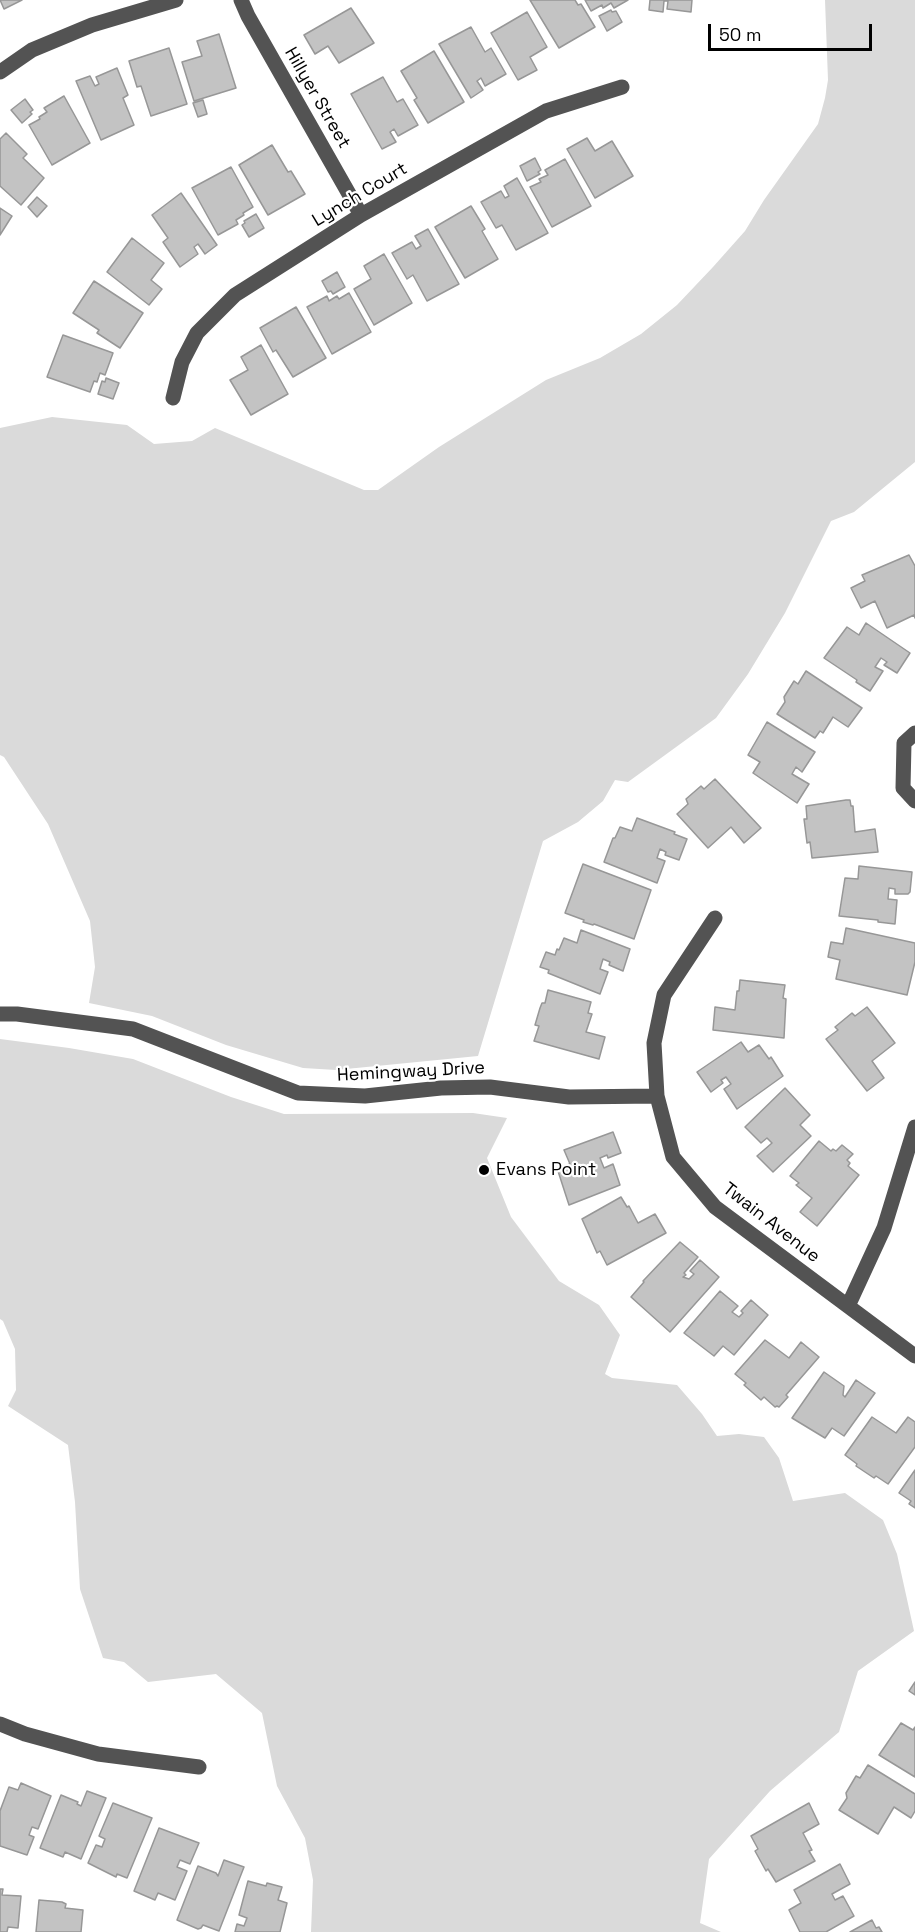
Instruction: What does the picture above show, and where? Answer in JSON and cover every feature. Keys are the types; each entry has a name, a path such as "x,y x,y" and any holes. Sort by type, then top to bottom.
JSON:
{"street":[{"path":"0,72 32,50 92,25 176,0"},
{"name":"Hillyer Street","path":"241,0 361,215"},
{"name":"Lynch Court","path":"173,398 182,362 197,333 235,295 361,215 546,111 622,87"},
{"path":"915,733 904,743 903,788 915,801"},
{"name":"Twain Avenue","path":"715,918 664,995 654,1043 657,1096 673,1157 715,1207 915,1356"},
{"name":"Hemingway Drive","path":"0,1014 17,1014 133,1029 298,1093 365,1096 441,1088 490,1087 569,1097 657,1096"},
{"path":"848,1306 884,1228 915,1127"},
{"path":"0,1724 24,1734 98,1754 199,1767"}],"shaded area":[{"path":"825,0 915,0 915,462 854,512 831,521 785,613 748,674 716,718 628,782 615,780 603,801 578,822 543,841 478,1056 336,1070 303,1068 226,1045 152,1016 89,1003 95,967 90,921 48,824 4,757 0,755 0,428 52,417 127,425 154,444 192,441 215,428 364,490 378,490 439,447 546,380 600,358 641,334 677,305 713,267 745,231 818,124 828,80"},
{"path":"0,1039 133,1059 231,1097 284,1114 473,1113 507,1118 487,1158 511,1217 559,1281 599,1305 620,1335 605,1374 612,1378 677,1385 717,1436 739,1434 764,1437 779,1458 793,1501 845,1493 883,1520 897,1554 914,1631 858,1671 839,1732 770,1791 709,1859 700,1923 721,1932 311,1932 313,1880 305,1838 277,1786 262,1713 216,1674 148,1682 124,1662 103,1658 80,1589 75,1502 68,1445 8,1406 16,1390 15,1349 0,1319"}],"building":[{"path":"0,0 22,0 4,9"},
{"path":"530,0 575,0 578,5 581,4 595,27 559,48"},
{"path":"585,0 628,0 614,8 611,3 591,11"},
{"path":"650,0 692,0 691,12 667,9 668,1 664,1 663,12 649,10"},
{"path":"351,8 374,43 339,63 328,46 315,54 304,35"},
{"path":"611,10 616,11 622,22 607,31 599,16"},
{"path":"527,12 547,47 530,57 537,70 518,80 491,33"},
{"path":"471,27 485,52 491,48 506,74 485,86 481,78 477,81 483,90 471,98 439,44"},
{"path":"219,34 236,88 194,101 182,62 202,56 197,41"},
{"path":"169,48 187,104 151,116 141,86 137,87 129,61"},
{"path":"434,51 464,102 428,123 414,100 417,98 401,71"},
{"path":"117,68 128,95 123,98 134,125 101,140 76,81 90,76 95,86 99,84 96,77"},
{"path":"383,77 397,102 403,99 418,125 398,136 394,129 390,132 396,142 382,149 351,94"},
{"path":"64,96 90,143 52,165 29,125 47,112 44,108"},
{"path":"25,99 33,110 30,112 32,114 22,123 11,110"},
{"path":"203,100 207,114 198,117 193,103"},
{"path":"6,133 27,154 23,158 44,178 21,205 0,186 0,139"},
{"path":"587,138 595,151 612,141 633,176 595,198 567,149"},
{"path":"272,145 288,172 291,171 305,194 268,215 239,165"},
{"path":"535,158 541,170 538,172 540,174 527,181 520,166"},
{"path":"565,159 591,206 552,227 530,187 541,182 539,179 548,175 545,170"},
{"path":"231,167 253,207 236,220 238,224 218,235 192,188"},
{"path":"517,178 548,233 516,250 502,225 496,228 481,202 501,191 505,198 509,196 504,186"},
{"path":"181,193 217,245 205,254 198,244 194,247 198,254 180,267 163,242 168,238 152,215"},
{"path":"37,197 47,206 37,217 28,207"},
{"path":"471,206 485,229 482,231 498,259 465,278 435,227"},
{"path":"0,208 12,216 0,235"},
{"path":"256,214 264,228 249,237 242,225 244,221"},
{"path":"428,229 459,284 427,301 413,275 407,279 392,253 412,242 416,249 421,246 415,236"},
{"path":"132,238 164,263 151,280 162,289 149,305 107,272"},
{"path":"384,254 412,303 374,325 354,289 371,279 364,266"},
{"path":"337,272 345,287 333,294 331,291 328,292 322,281"},
{"path":"94,281 143,313 120,348 97,333 99,330 73,313"},
{"path":"349,293 371,332 332,354 307,307 327,296 329,301 337,296 339,299"},
{"path":"296,307 326,358 293,377 276,350 273,352 260,328"},
{"path":"63,335 113,353 105,375 100,373 90,392 47,377"},
{"path":"261,345 288,394 251,415 230,380 248,370 241,357"},
{"path":"106,378 119,383 113,399 98,394 102,381 105,382"},
{"path":"909,555 915,566 915,618 914,615 887,628 875,601 861,608 851,588 865,581 862,575"},
{"path":"866,623 910,653 897,673 884,665 887,662 881,658 875,667 883,671 870,691 824,658 847,627 859,635"},
{"path":"806,671 862,708 848,727 833,717 823,733 820,731 815,738 777,714 794,681 798,684"},
{"path":"767,722 815,752 802,772 796,767 792,774 809,784 797,803 753,773 760,762 748,755"},
{"path":"715,779 761,828 744,843 731,827 708,848 677,814 688,804 686,799 701,786 704,789"},
{"path":"850,800 853,806 855,832 875,829 878,852 812,858 810,842 807,843 804,819 807,819 806,806"},
{"path":"637,818 675,832 674,834 687,839 679,860 665,855 666,852 660,849 657,858 665,861 657,883 604,862 620,827 632,831"},
{"path":"583,864 651,890 634,939 583,922 584,920 565,913"},
{"path":"859,866 912,872 908,894 895,894 895,889 889,888 888,899 897,900 895,924 839,916 845,878 858,879"},
{"path":"846,928 915,943 915,962 907,995 836,979 840,960 828,957 831,942 843,944"},
{"path":"581,930 630,949 623,971 609,965 610,962 603,959 600,969 608,972 600,994 548,973 549,970 540,967 546,952 555,955 564,938 577,943"},
{"path":"740,980 785,985 784,1038 713,1030 715,1007 735,1010"},
{"path":"548,990 591,1002 588,1013 592,1014 586,1032 605,1037 599,1059 534,1041 539,1026 535,1025"},
{"path":"867,1007 895,1043 872,1061 884,1078 867,1091 826,1039 838,1030 835,1027 852,1013 855,1016"},
{"path":"741,1042 748,1052 759,1045 769,1059 771,1057 783,1076 737,1109 724,1089 731,1084 726,1077 721,1080 723,1083 711,1092 697,1072"},
{"path":"785,1088 810,1115 800,1125 811,1136 773,1172 757,1156 772,1143 767,1138 761,1143 745,1127"},
{"path":"613,1132 621,1153 608,1158 607,1155 600,1158 604,1168 613,1164 620,1185 569,1205 557,1168 570,1164 564,1150"},
{"path":"819,1141 831,1151 833,1149 836,1151 842,1145 853,1154 847,1160 850,1163 848,1166 859,1175 817,1226 800,1212 812,1198 796,1185 799,1183 790,1176"},
{"path":"621,1197 638,1223 655,1214 666,1233 607,1265 600,1251 597,1253 582,1219"},
{"path":"680,1242 698,1257 683,1277 689,1279 694,1274 690,1271 700,1260 719,1277 670,1332 631,1297"},
{"path":"720,1291 738,1306 732,1312 739,1317 743,1313 741,1311 751,1300 768,1315 734,1355 723,1346 714,1356 684,1333"},
{"path":"765,1340 789,1358 801,1342 819,1357 786,1395 788,1397 779,1407 775,1407 764,1397 761,1400 735,1374"},
{"path":"824,1372 844,1386 843,1395 845,1397 856,1380 875,1393 844,1436 832,1428 825,1438 792,1418"},
{"path":"872,1417 896,1433 908,1417 915,1422 915,1447 888,1484 856,1466 857,1464 845,1455"},
{"path":"915,1470 915,1508 909,1504 911,1501 899,1493"},
{"path":"915,1682 915,1695 909,1691"},
{"path":"901,1723 913,1730 915,1727 915,1777 879,1755"},
{"path":"868,1765 915,1794 915,1811 911,1818 894,1807 878,1834 839,1810 856,1776 860,1778"},
{"path":"21,1783 51,1796 38,1829 32,1827 29,1835 34,1837 27,1855 0,1846 0,1811 9,1787 18,1790"},
{"path":"87,1791 106,1798 81,1859 65,1852 63,1857 40,1848 61,1795 78,1802 77,1804 81,1806"},
{"path":"113,1803 152,1818 127,1878 117,1874 116,1877 88,1863 96,1845 102,1847 105,1839 99,1836"},
{"path":"809,1803 819,1824 803,1833 815,1861 776,1882 768,1869 766,1871 755,1851 758,1849 751,1836"},
{"path":"159,1828 199,1843 190,1864 180,1860 177,1867 187,1871 175,1900 158,1893 155,1900 134,1891"},
{"path":"224,1860 244,1867 219,1931 203,1925 198,1929 177,1920 198,1866 218,1876"},
{"path":"840,1864 850,1884 832,1894 835,1900 843,1896 854,1916 826,1932 800,1932 789,1910 801,1903 794,1890"},
{"path":"248,1881 282,1887 278,1900 287,1903 280,1932 235,1932 237,1924 244,1926 247,1918 239,1915"},
{"path":"0,1889 3,1889 2,1895 21,1896 18,1928 8,1927 7,1932 0,1932"},
{"path":"39,1900 62,1902 66,1904 65,1908 83,1910 81,1932 36,1932"},
{"path":"872,1920 876,1928 879,1927 882,1932 850,1932"}],"place":[{"name":"Evans Point","path":"484,1170"}]}
